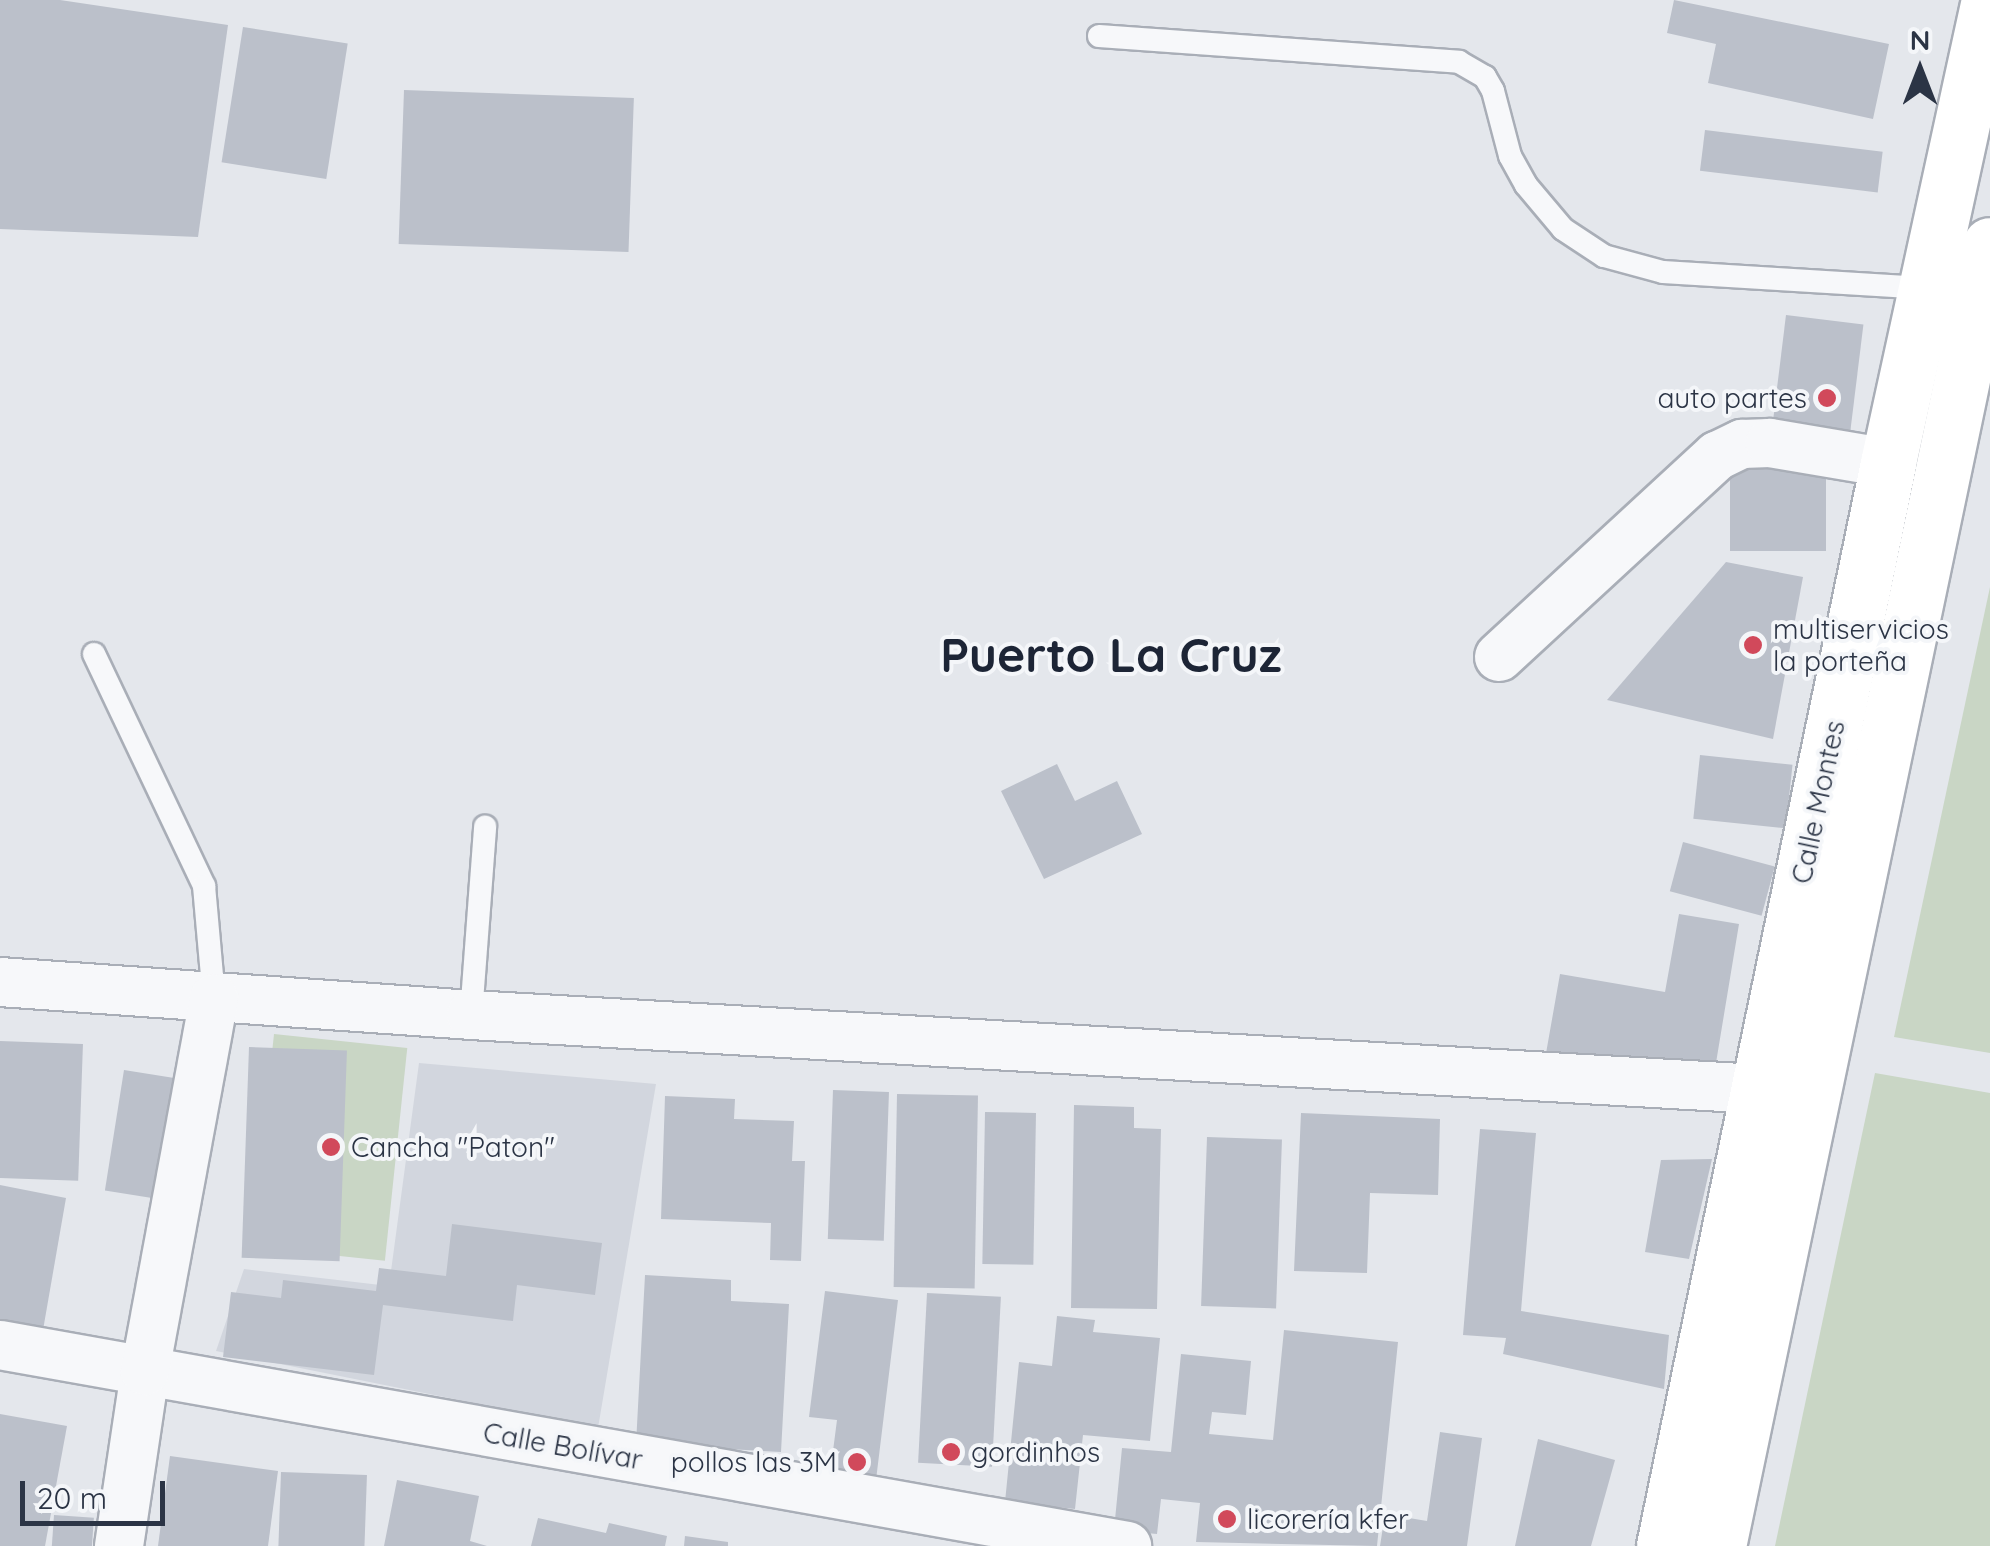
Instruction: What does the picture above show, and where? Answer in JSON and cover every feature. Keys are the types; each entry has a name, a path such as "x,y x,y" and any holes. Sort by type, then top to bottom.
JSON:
{"street":[{"name":"Calle Montes","path":"1664,1546 1888,463 1989,0"},
{"name":"Calle Montes","path":"1718,1546 1990,245"},
{"path":"1499,658 1717,456 1742,444 1770,443 1888,463"},
{"path":"0,982 471,1015 1760,1089"},
{"path":"119,1546 146,1371 214,998"},
{"name":"Calle Bolívar","path":"0,1346 146,1371 959,1531 1127,1546"}],"lane":[{"path":"1099,36 1459,62 1474,68 1493,91 1510,156 1546,212 1563,229 1604,256 1663,272 1927,288"},
{"path":"94,654 204,886 214,998"},
{"path":"471,1015 484,827"}],"shaded area":[{"path":"419,1063 656,1084 598,1428 216,1351 244,1269 389,1286"}],"green space":[{"path":"1990,587 1990,1053 1894,1037"},
{"name":"Cancha \"Paton\"","path":"274,1034 407,1048 385,1261 252,1247"},
{"path":"1875,1073 1990,1093 1990,1546 1775,1546"}],"building":[{"path":"0,0 60,0 228,25 198,237 0,229"},
{"path":"1674,0 1889,44 1873,119 1708,83 1716,44 1667,33"},
{"path":"243,27 348,44 326,179 222,162"},
{"path":"404,90 634,98 628,252 399,244"},
{"path":"1705,130 1883,152 1878,193 1700,171"},
{"path":"1786,315 1863,325 1849,440 1772,430"},
{"path":"1730,469 1826,469 1826,551 1730,551"},
{"path":"1726,562 1803,577 1773,739 1607,700"},
{"path":"1700,755 1792,765 1786,828 1693,819"},
{"path":"1057,764 1075,801 1117,781 1142,834 1044,879 1001,791"},
{"path":"1683,842 1775,867 1762,916 1670,891"},
{"path":"1679,914 1739,924 1712,1087 1545,1059 1560,974 1665,992"},
{"path":"0,1041 83,1044 78,1181 0,1178"},
{"path":"249,1047 347,1050 340,1261 242,1258"},
{"path":"124,1070 177,1078 158,1199 105,1190"},
{"path":"833,1090 889,1092 884,1241 828,1239"},
{"path":"897,1094 978,1095 975,1288 894,1287"},
{"path":"665,1096 735,1099 734,1119 794,1121 792,1161 805,1161 801,1261 770,1260 771,1223 661,1219"},
{"path":"1074,1105 1134,1107 1134,1128 1161,1129 1157,1309 1071,1308"},
{"path":"985,1112 1036,1113 1033,1265 982,1264"},
{"path":"1301,1113 1440,1119 1438,1195 1370,1193 1367,1273 1294,1271"},
{"path":"1480,1129 1536,1133 1521,1311 1669,1335 1664,1389 1503,1354 1506,1338 1463,1335"},
{"path":"1207,1137 1282,1140 1276,1309 1201,1306"},
{"path":"1712,1159 1689,1259 1645,1252 1661,1160"},
{"path":"0,1185 66,1198 43,1330 0,1323"},
{"path":"452,1224 602,1243 595,1295 517,1285 513,1321 383,1305 374,1375 223,1357 231,1292 281,1298 283,1280 376,1291 379,1268 446,1276"},
{"path":"645,1275 731,1280 731,1301 789,1304 781,1452 636,1444"},
{"path":"825,1291 898,1300 876,1480 830,1474 837,1420 809,1417"},
{"path":"927,1293 1001,1297 992,1467 918,1463"},
{"path":"1057,1316 1095,1320 1093,1332 1160,1338 1150,1441 1083,1435 1075,1509 1005,1502 1019,1362 1052,1366"},
{"path":"1284,1330 1398,1342 1377,1546 1196,1542 1200,1503 1161,1499 1157,1534 1114,1530 1122,1448 1171,1452 1181,1354 1251,1361 1246,1415 1212,1412 1209,1434 1273,1440"},
{"path":"0,1414 67,1426 45,1546 0,1546"},
{"path":"1440,1432 1482,1438 1467,1546 1380,1546 1385,1514 1427,1521"},
{"path":"1538,1439 1615,1460 1591,1546 1515,1546"},
{"path":"170,1456 278,1471 268,1546 158,1546"},
{"path":"281,1472 367,1475 364,1546 278,1546"},
{"path":"397,1480 479,1496 470,1541 487,1546 384,1546"},
{"path":"54,1515 94,1518 92,1546 52,1546"},
{"path":"538,1518 606,1533 609,1523 667,1536 665,1546 531,1546"},
{"path":"685,1536 728,1542 728,1546 684,1546"}],"place":[{"name":"auto partes","path":"1827,398"},
{"name":"multiservicios la porteña","path":"1753,645"},
{"name":"Cancha \"Paton\"","path":"331,1147"},
{"name":"gordinhos","path":"951,1452"},
{"name":"pollos las 3M","path":"857,1462"},
{"name":"licorería kfer","path":"1227,1519"}],"district":[{"name":"Puerto La Cruz","path":"1111,655"}]}
